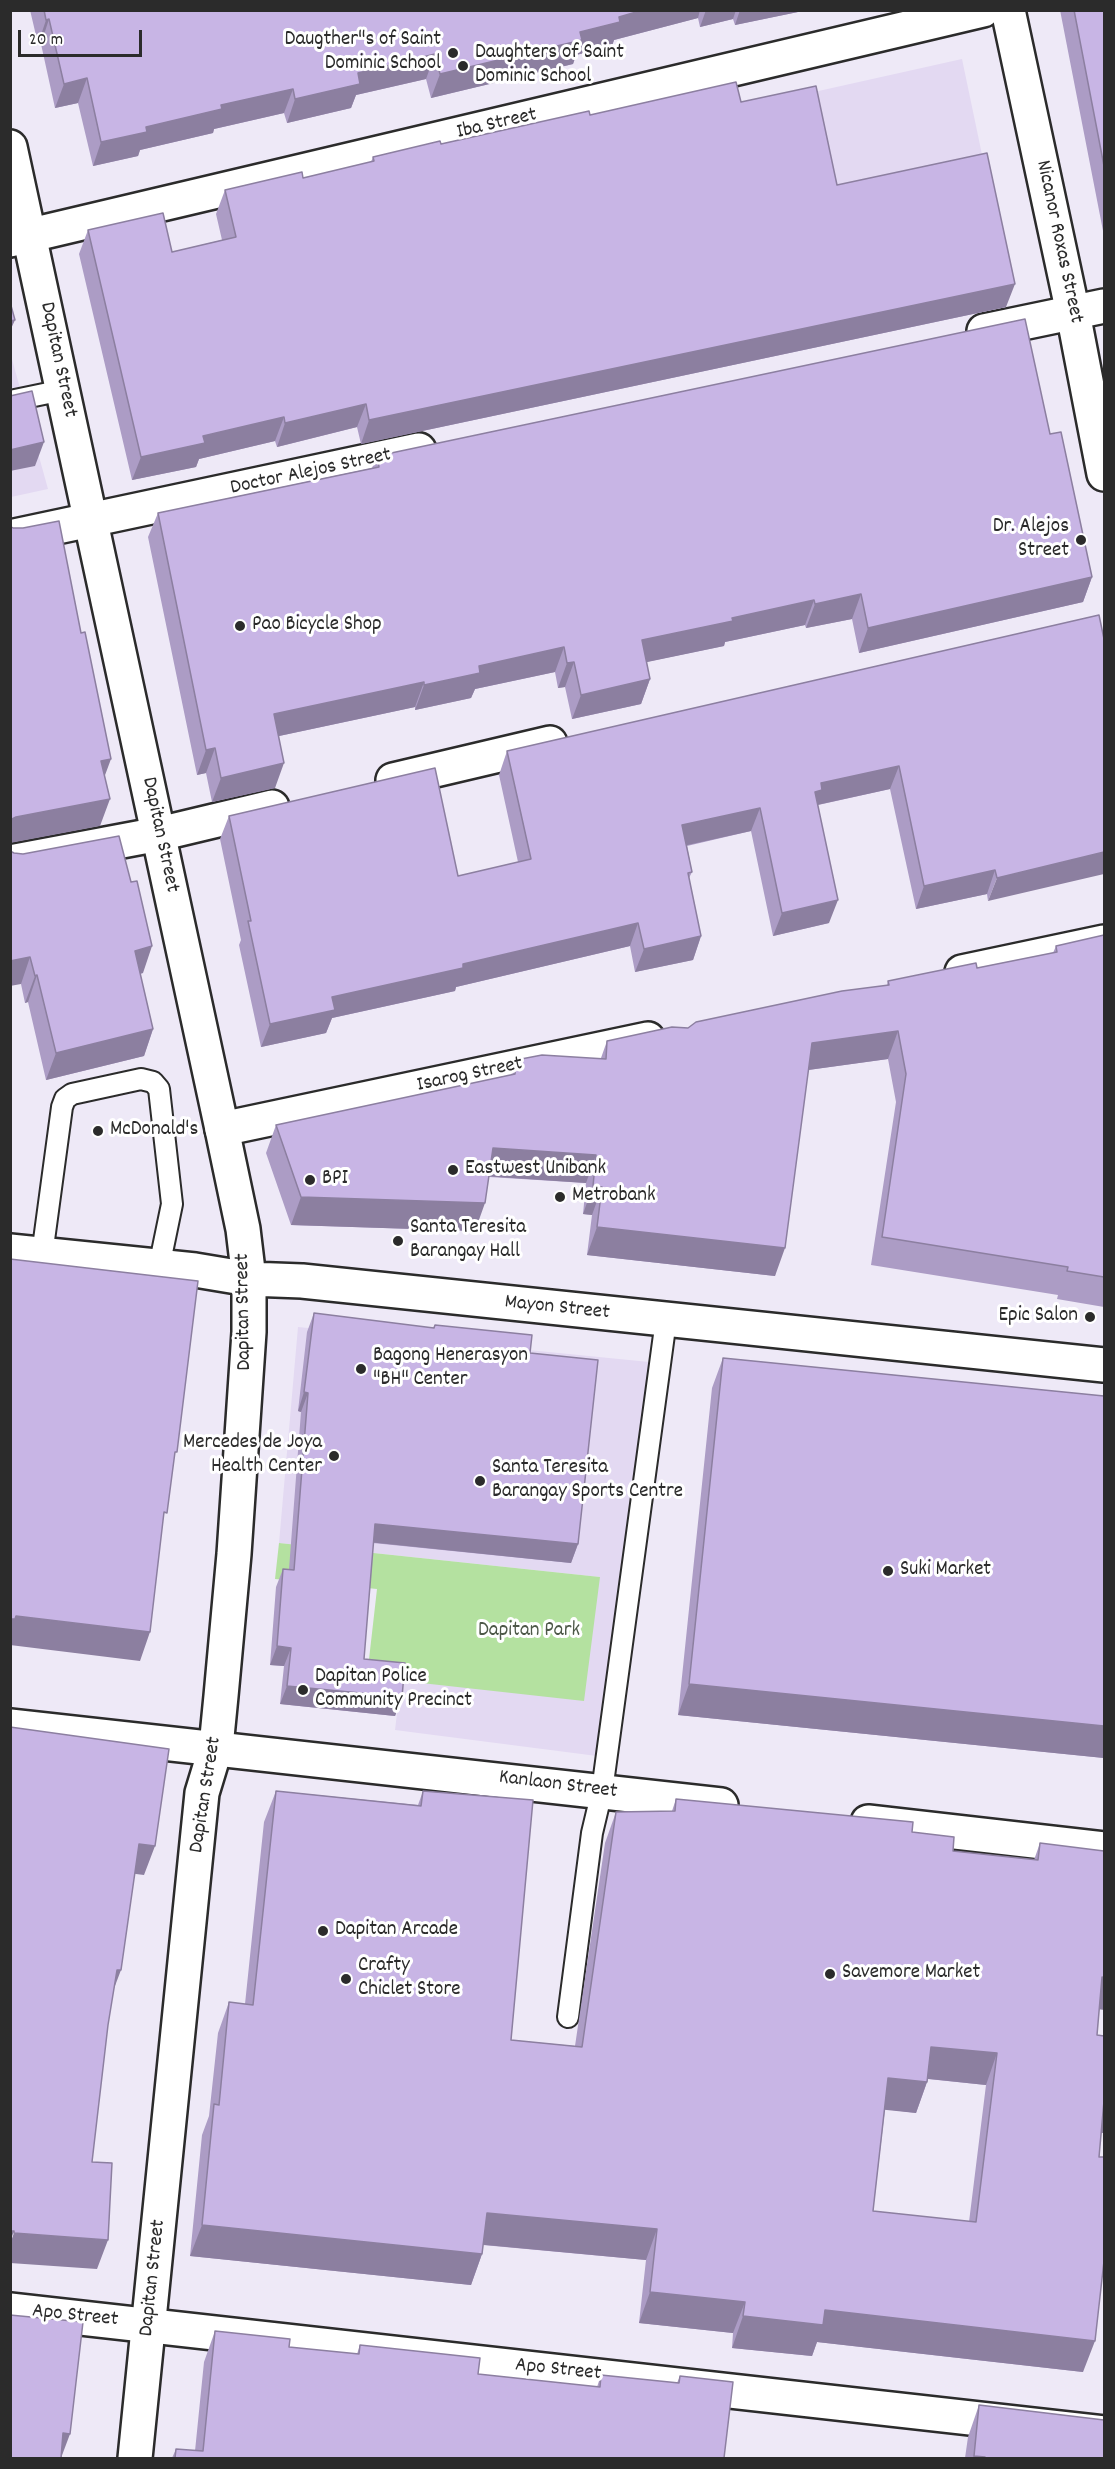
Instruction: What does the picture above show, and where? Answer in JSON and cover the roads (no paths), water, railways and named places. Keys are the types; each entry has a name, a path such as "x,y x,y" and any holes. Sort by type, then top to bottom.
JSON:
{"street":[{"name":"Iba Street","path":"20,238 983,10"},
{"name":"Nicanor Roxas Street","path":"1008,10 1073,313 1104,474"},
{"name":"Dapitan Street","path":"10,147 20,238 63,390 243,1229 249,1279 249,1332 234,1554 216,1747 202,1793 135,2458"},
{"path":"956,337 1104,306"},
{"name":"Doctor Alejos Street","path":"10,537 454,443"},
{"path":"369,785 579,737"},
{"path":"10,862 159,834 299,801"},
{"path":"930,979 1104,942"},
{"name":"Isarog Street","path":"222,1129 675,1033"},
{"name":"Mayon Street","path":"26,1253 249,1279 302,1281 1104,1365"},
{"name":"Kanlaon Street","path":"10,1726 754,1808"},
{"path":"836,1818 1104,1849"},
{"name":"Apo Street","path":"10,2310 1104,2433"}],"lane":[{"path":"10,402 63,390"},
{"path":"26,1253 65,1099 72,1094 141,1079 153,1082 159,1089 172,1204 159,1267"},
{"path":"568,2017 592,1833 602,1791 666,1320"}],"place":[{"name":"Daugther\"s of Saint Dominic School","path":"453,53"},
{"name":"Daughters of Saint Dominic School","path":"463,66"},
{"name":"Dr. Alejos Street","path":"1081,540"},
{"name":"Pao Bicycle Shop","path":"240,626"},
{"name":"McDonald's","path":"98,1131"},
{"name":"Eastwest Unibank","path":"453,1170"},
{"name":"BPI","path":"310,1180"},
{"name":"Metrobank","path":"560,1197"},
{"name":"Santa Teresita Barangay Hall","path":"398,1241"},
{"name":"Epic Salon","path":"1090,1317"},
{"name":"Bagong Henerasyon \"BH\" Center","path":"361,1369"},
{"name":"Mercedes de Joya Health Center","path":"334,1456"},
{"name":"Santa Teresita Barangay Sports Centre","path":"480,1481"},
{"name":"Suki Market","path":"888,1571"},
{"name":"Dapitan Police Community Precinct","path":"303,1690"},
{"name":"Dapitan Arcade","path":"323,1931"},
{"name":"Savemore Market","path":"830,1974"},
{"name":"Crafty Chiclet Store","path":"346,1979"}],"park label":[{"name":"Dapitan Park","path":"529,1632"}]}
